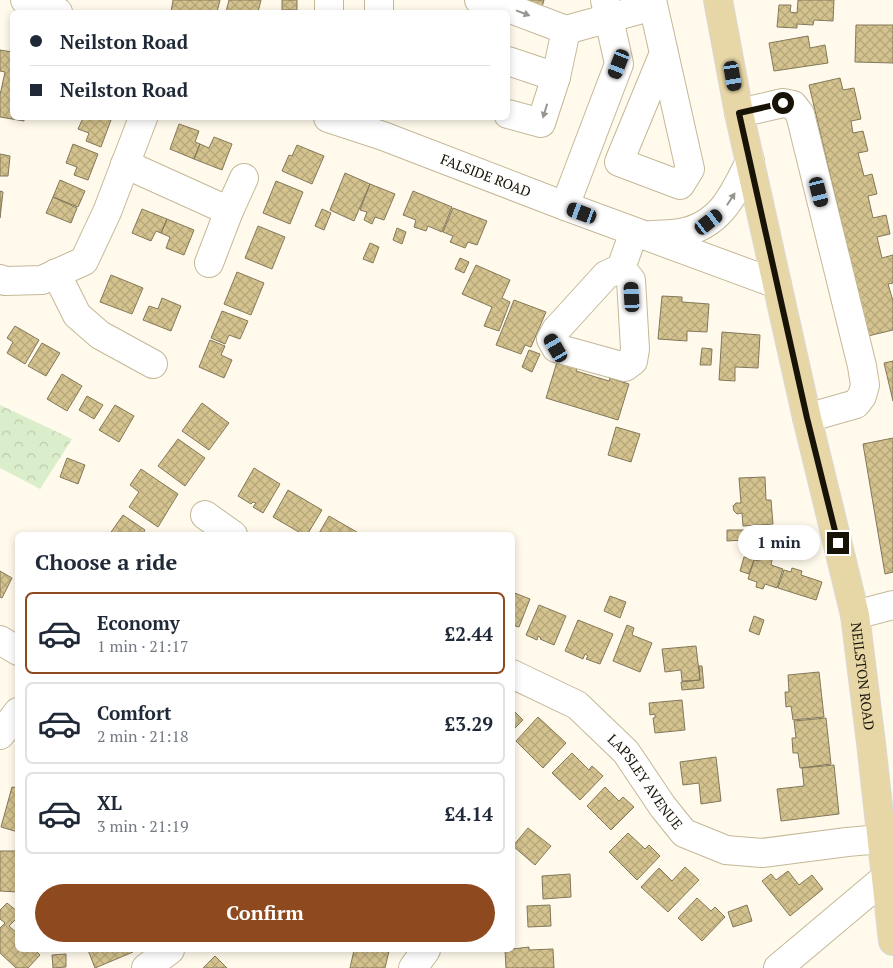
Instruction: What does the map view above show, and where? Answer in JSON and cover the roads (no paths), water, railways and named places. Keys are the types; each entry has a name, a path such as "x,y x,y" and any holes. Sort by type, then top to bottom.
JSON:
{"main road":[{"name":"NEILSTON ROAD","path":"718,0 739,113 777,284 807,418 855,615 872,743 893,941"}],"street":[{"path":"25,0 52,10"},
{"path":"479,0 508,8 566,30 607,9 653,3 664,53"},
{"path":"565,206 619,64 607,9"},
{"path":"510,115 542,124 556,77 566,30"},
{"path":"510,62 556,77"},
{"path":"739,113 783,103 793,105 800,114 862,366 864,385 862,396 856,404 807,418"},
{"path":"0,279 5,281 42,280 84,260 107,212 142,120"},
{"name":"FALSIDE ROAD","path":"334,120 420,150 638,234 777,284"},
{"name":"FALSIDE ROAD","path":"638,234 679,233 698,229 709,222 718,216 732,198 750,161"},
{"path":"125,164 229,211"},
{"path":"209,263 244,178"},
{"path":"621,268 638,234"},
{"path":"56,273 77,315 100,335 153,364"},
{"path":"205,515 229,532"},
{"path":"855,615 893,605"},
{"path":"0,640 15,649"},
{"name":"LAPSLEY AVENUE","path":"515,675 577,705 626,752 663,807 684,833 726,850 762,853 881,839"},
{"path":"0,736 15,716"},
{"path":"778,968 885,878"},
{"path":"146,968 167,952"},
{"path":"413,968 425,952"}]}
